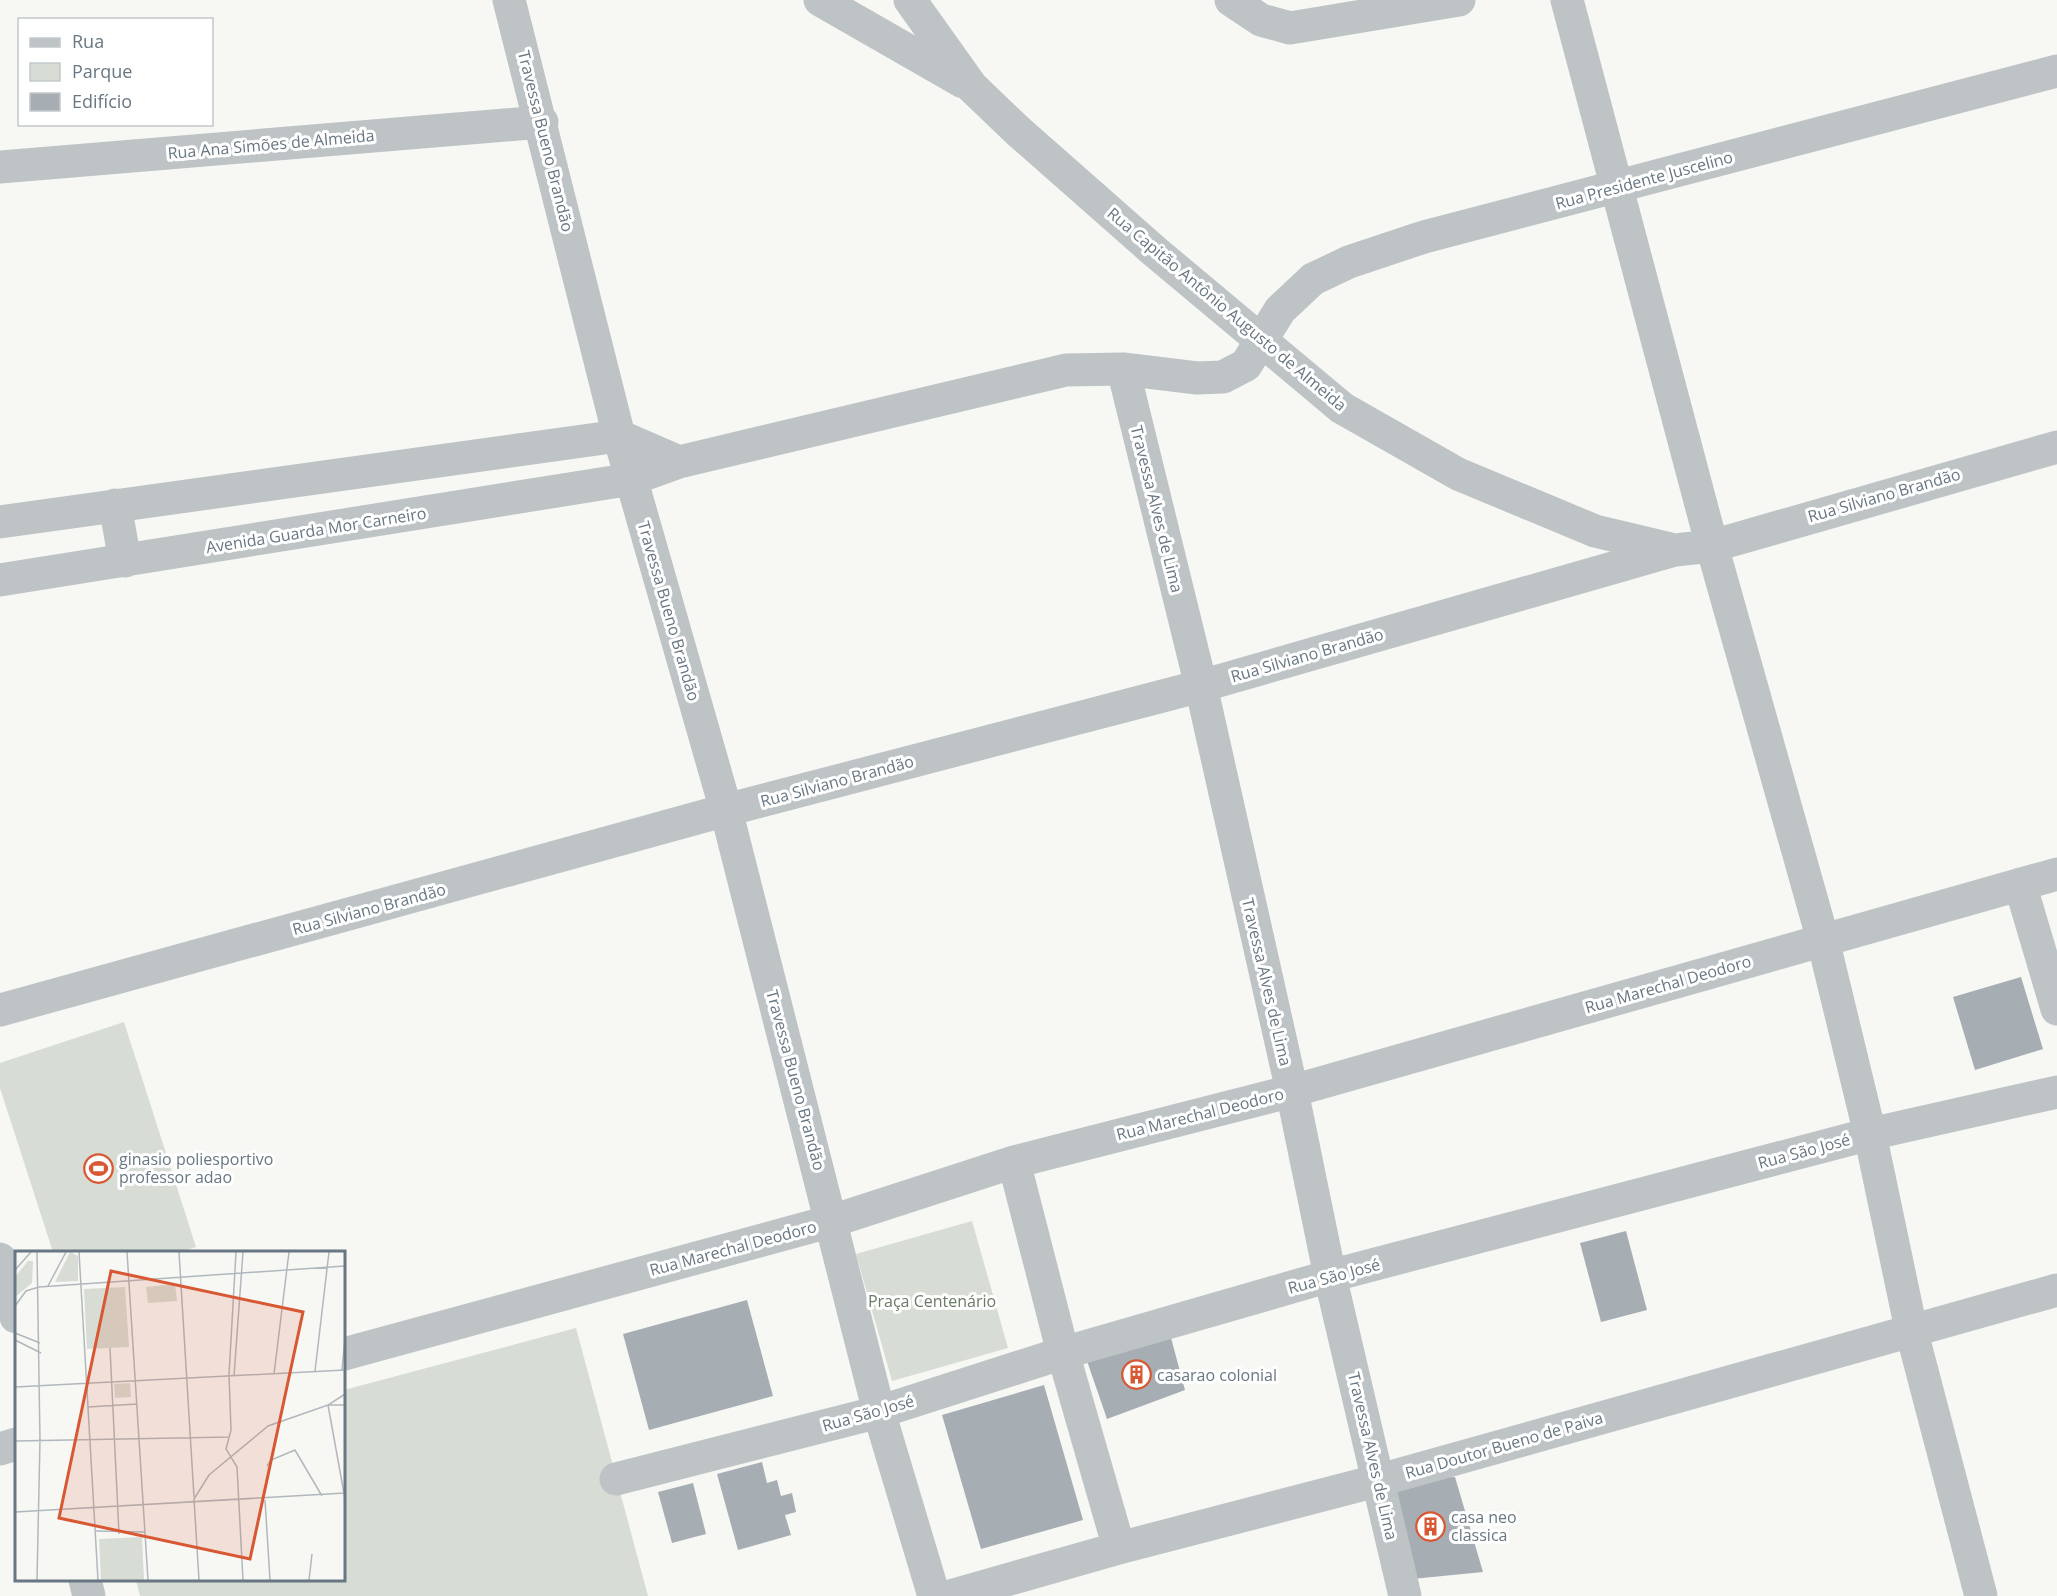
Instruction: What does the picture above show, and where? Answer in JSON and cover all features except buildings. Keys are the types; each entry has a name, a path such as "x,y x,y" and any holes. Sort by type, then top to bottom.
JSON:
{"street":[{"name":"Travessa Bueno Brandão","path":"509,0 542,122 619,436 726,810 832,1221"},
{"path":"820,0 972,87"},
{"name":"Rua Capitão Antônio Augusto de Almeida","path":"910,0 972,87 1153,250 1342,408 1458,474 1595,531 1674,550 1712,546"},
{"path":"1231,0 1261,20 1290,28 1459,0"},
{"path":"1567,0 1712,546 1823,940 1870,1134 1911,1329 1981,1596"},
{"name":"Rua Presidente Juscelino","path":"1124,369 1197,378 1223,377 1246,364 1263,341 1280,310 1313,279 1349,262 1424,237 2057,71"},
{"name":"Rua Ana Simões de Almeida","path":"0,167 542,122"},
{"name":"Avenida Guarda Mor Carneiro","path":"0,580 632,479 679,462 1066,370 1124,369"},
{"name":"Travessa Alves de Lima","path":"1124,369 1200,686 1292,1091 1330,1276 1380,1480 1405,1596"},
{"path":"0,522 619,436 679,462"},
{"name":"Rua Silviano Brandão","path":"1712,546 2057,447"},
{"path":"115,505 125,561"},
{"name":"Rua Silviano Brandão","path":"0,1010 726,810 1200,686 1674,550"},
{"name":"Rua Marechal Deodoro","path":"345,1354 832,1221 1014,1162 1292,1091 2057,874"},
{"path":"2020,884 2057,1009"},
{"name":"Rua São José","path":"616,1479 879,1412 1064,1353 1330,1276 1870,1134 2057,1092"},
{"path":"1014,1162 1064,1353 1119,1548"},
{"path":"832,1221 879,1412 934,1596"},
{"path":"0,1259 15,1313"},
{"name":"Rua Doutor Bueno de Paiva","path":"950,1596 1119,1548 1380,1480 1911,1329 2057,1290"},
{"path":"0,1449 15,1444"},
{"path":"85,1581 89,1596"}],"green space":[{"name":"ginasio poliesportivo professor adao","path":"124,1022 196,1247 184,1251 53,1251 0,1088 0,1063"},
{"name":"Praça Centenário","path":"972,1221 1008,1348 892,1381 856,1254"},
{"path":"576,1328 648,1596 140,1596 136,1581 345,1581 345,1390"}],"place":[{"name":"ginasio poliesportivo professor adao","path":"98,1168"},
{"name":"casarao colonial","path":"1136,1375"},
{"name":"casa neo classica","path":"1430,1526"}]}
